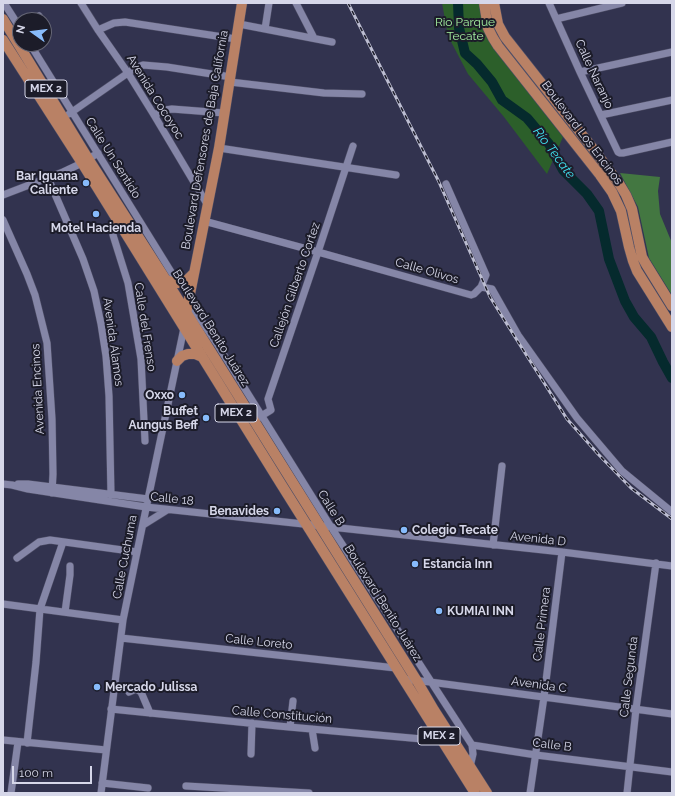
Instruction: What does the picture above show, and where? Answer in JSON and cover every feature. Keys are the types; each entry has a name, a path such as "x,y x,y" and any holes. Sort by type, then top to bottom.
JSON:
{"main road":[{"name":"Boulevard Defensores de Baja California","path":"184,328 186,308 219,148 242,3"},
{"name":"Boulevard Los Encinos","path":"484,3 488,28 498,46 587,158 618,202 629,247 637,271 672,327"},
{"name":"Boulevard Los Encinos","path":"494,3 500,30 595,151 626,195 633,215 642,257 672,306"},
{"name":"Boulevard Benito Juárez","path":"3,19 12,26"},
{"name":"Boulevard Benito Juárez","path":"3,40 85,162 162,283 184,328 475,793"},
{"name":"Boulevard Benito Juárez","path":"30,52 67,115 85,162 117,220 162,283 186,308 258,418 487,793"},
{"path":"587,158 595,151"},
{"path":"162,283 180,283 187,280 193,274"},
{"path":"177,361 182,356 188,354 195,354 202,357"}],"street":[{"path":"4,3 12,20"},
{"name":"Avenida Cocoyoc","path":"81,3 128,73 207,204"},
{"path":"265,29 269,3"},
{"path":"296,3 314,38"},
{"name":"Calle Naranjo","path":"549,3 618,152 620,153 672,142"},
{"path":"556,19 622,3"},
{"path":"98,30 114,24 125,22 236,39"},
{"path":"239,24 332,42"},
{"name":"Calle Un Sentido","path":"34,52 67,115 98,153 178,283"},
{"path":"580,72 672,52"},
{"path":"67,115 139,66 149,65 324,93 362,94"},
{"path":"601,115 672,100"},
{"path":"154,115 165,110 172,109 224,113"},
{"name":"Callejón Gilberto Cortez","path":"258,418 271,410 268,399 353,146"},
{"path":"219,148 396,175"},
{"path":"3,195 85,162 98,153"},
{"name":"Avenida Álamos","path":"48,178 84,259 94,291 101,324 106,356 109,396 111,495"},
{"path":"446,184 492,289 518,335 577,418 622,471 672,512"},
{"name":"Avenida Encinos","path":"3,220 27,274 40,314 47,343 52,419 52,490"},
{"name":"Calle del Frenso","path":"117,220 113,225 113,235 128,283 141,360 145,441"},
{"name":"Calle Olivos","path":"204,221 471,295 474,294 480,287 492,289"},
{"path":"480,287 486,275"},
{"name":"Calle Cuchuma","path":"100,793 123,620 184,328"},
{"path":"493,545 502,466"},
{"name":"Calle 18","path":"3,484 24,484 167,510 325,527"},
{"name":"Calle 18","path":"52,490 148,499"},
{"path":"143,525 167,510"},
{"name":"Avenida D","path":"325,527 562,552 672,566"},
{"name":"Calle B","path":"325,527 472,745 672,772"},
{"path":"17,558 39,542 50,540 137,552"},
{"path":"27,743 36,669 40,609 63,542"},
{"name":"Calle Primera","path":"530,793 544,697 562,552"},
{"name":"Calle Segunda","path":"627,793 636,709 656,563"},
{"path":"65,612 70,566"},
{"path":"3,604 123,620"},
{"name":"Calle Loreto","path":"121,638 396,668"},
{"name":"Avenida C","path":"403,679 672,714"},
{"path":"129,692 136,689 141,692 150,713"},
{"path":"290,727 293,701"},
{"name":"Calle Constitución","path":"111,709 422,739 451,736"},
{"path":"251,754 252,723"},
{"path":"312,729 315,748"},
{"path":"3,740 106,750"},
{"path":"12,793 18,742"},
{"path":"470,767 474,754 472,745"},
{"path":"102,783 148,788"},
{"path":"186,786 233,791 309,793"}],"green space":[{"name":"Rio Parque Tecate","path":"442,3 481,3 514,74 563,137 547,174 504,117 468,74 448,36"},
{"path":"620,173 660,177 658,191 660,214 672,243 672,295 649,258 638,207"}],"waterway":[{"name":"Río Tecate","path":"458,3 459,28 465,53 477,64 492,82 502,100 527,118 549,144 563,170 587,194 599,211 609,259 625,301 634,317 651,337 672,378"}],"railway":[{"path":"348,3 438,180 490,297 520,345 567,419 631,488 672,519"}],"place":[{"name":"Bar Iguana Caliente","path":"86,183"},
{"name":"Motel Hacienda","path":"96,214"},
{"name":"Oxxo","path":"182,395"},
{"name":"Buffet Aungus Beff","path":"206,418"},
{"name":"Benavides","path":"277,511"},
{"name":"Colegio Tecate","path":"404,530"},
{"name":"Estancia Inn","path":"415,564"},
{"name":"KUMIAI INN","path":"439,611"},
{"name":"Mercado Julissa","path":"97,687"}]}
